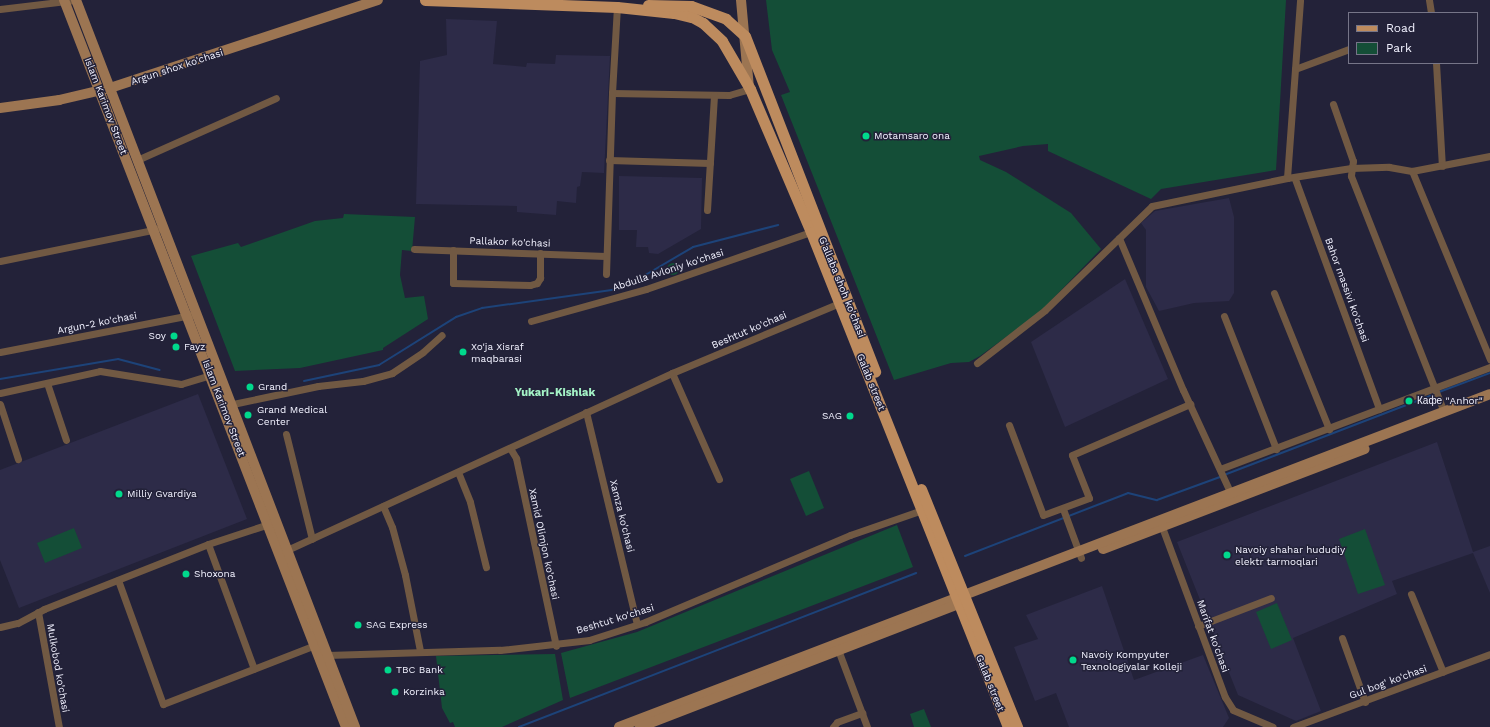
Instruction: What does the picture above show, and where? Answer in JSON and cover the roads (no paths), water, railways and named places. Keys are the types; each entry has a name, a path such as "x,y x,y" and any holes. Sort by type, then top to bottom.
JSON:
{"main road":[{"name":"Islam Karimov Street","path":"76,0 105,90 228,405 271,523 318,644 327,655 356,727"},
{"path":"351,10 359,0"},
{"name":"Argun shox ko'chasi","path":"0,108 59,100 105,90 378,0"},
{"path":"425,0 588,3 682,14 704,23 722,41 750,89"},
{"path":"617,7 670,4 691,0"},
{"name":"Galab street","path":"740,0 750,89 811,232 922,510 960,599 1008,727"},
{"name":"Islam Karimov Street","path":"65,1 137,160 159,229"},
{"path":"670,4 691,6 717,15 745,36"},
{"name":"G'allaba shoh ko'chasi","path":"745,36 960,599 977,627 1017,727"},
{"path":"640,727 837,647 1232,496 1490,394"},
{"path":"1080,554 1162,527 1232,496 1490,402"},
{"name":"Islam Karimov Street","path":"271,523 287,550 346,727"},
{"path":"619,727 837,647"}],"street":[{"path":"0,8 76,0"},
{"path":"1286,178 1300,0"},
{"path":"1430,12 1431,0"},
{"path":"606,274 609,160 617,7"},
{"path":"1295,70 1348,49"},
{"path":"1436,64 1442,166"},
{"path":"612,92 714,95 738,94 750,89"},
{"path":"708,210 714,95"},
{"path":"137,160 276,98"},
{"path":"1333,104 1353,161 1351,176 1444,412"},
{"path":"977,363 1045,310 1152,206 1286,178 1295,179 1351,168 1389,167 1412,171 1490,156"},
{"path":"609,160 710,163"},
{"path":"1412,171 1490,359"},
{"name":"Bahor massivi ko'chasi","path":"1295,179 1379,409"},
{"path":"0,261 159,229"},
{"name":"Abdulla Avloniy ko'chasi","path":"530,321 646,289 811,232"},
{"path":"1119,238 1190,404 1232,496"},
{"name":"Pallakor ko'chasi","path":"414,249 606,256"},
{"path":"453,250 453,283 530,285 537,283 540,278 540,253"},
{"path":"1274,294 1329,429"},
{"name":"Beshtut ko'chasi","path":"287,550 672,373 839,303"},
{"name":"Argun-2 ko'chasi","path":"0,352 192,315"},
{"path":"1224,316 1276,448"},
{"path":"228,405 312,387 363,382 392,373 423,352 442,335"},
{"path":"1220,469 1490,367"},
{"path":"0,393 100,372 181,384 216,374"},
{"path":"672,373 719,479"},
{"path":"47,383 66,440"},
{"path":"0,404 18,458"},
{"path":"1009,425 1043,515 1063,509 1089,498 1072,455 1190,404"},
{"name":"Xamza ko'chasi","path":"586,412 637,624"},
{"path":"286,434 312,539"},
{"name":"Xamid Olimjon ko'chasi","path":"510,448 516,458 556,646"},
{"path":"458,472 470,502 486,567"},
{"path":"383,506 392,527 405,575 420,651"},
{"path":"1063,509 1080,554"},
{"name":"Beshtut ko'chasi","path":"327,655 556,646 589,640 637,624 850,535 922,510"},
{"path":"0,627 18,623 38,612 208,544 271,523"},
{"name":"Marifat ko'chasi","path":"1162,527 1224,697 1233,710 1272,727"},
{"path":"208,544 254,669"},
{"path":"118,580 163,704 318,644"},
{"path":"1412,594 1443,672"},
{"path":"1198,626 1271,598"},
{"name":"Mulkobod ko'chasi","path":"38,612 59,727"},
{"path":"1342,638 1365,702"},
{"path":"837,647 867,727"},
{"name":"Gul bog' ko'chasi","path":"1293,727 1365,702 1490,654"},
{"path":"833,727 837,722 862,713"}],"waterway":[{"path":"304,381 379,365 456,317 482,308 612,290 630,284 693,247 778,225"},
{"path":"0,379 118,359 160,370"},
{"path":"1439,392 1490,373"},
{"path":"1224,475 1435,394"},
{"path":"965,556 1128,493 1157,500 1220,477"},
{"path":"519,727 916,573"}],"place":[{"name":"Motamsaro ona","path":"866,136"},
{"name":"Soy","path":"174,336"},
{"name":"Fayz","path":"176,347"},
{"name":"Xo'ja Xisraf maqbarasi","path":"463,352"},
{"name":"Grand","path":"250,387"},
{"name":"Кафе \"Anhor\"","path":"1409,401"},
{"name":"Grand Medical Center","path":"248,415"},
{"name":"SAG","path":"850,416"},
{"name":"Milliy Gvardiya","path":"119,494"},
{"name":"Navoiy shahar hududiy elektr tarmoqlari","path":"1227,555"},
{"name":"Shoxona","path":"186,574"},
{"name":"SAG Express","path":"358,625"},
{"name":"Navoiy Kompyuter Texnologiyalar Kolleji","path":"1073,660"},
{"name":"TBC Bank","path":"388,670"},
{"name":"Korzinka","path":"395,692"}],"district":[{"name":"Yukari-Kishlak","path":"555,393"}]}
